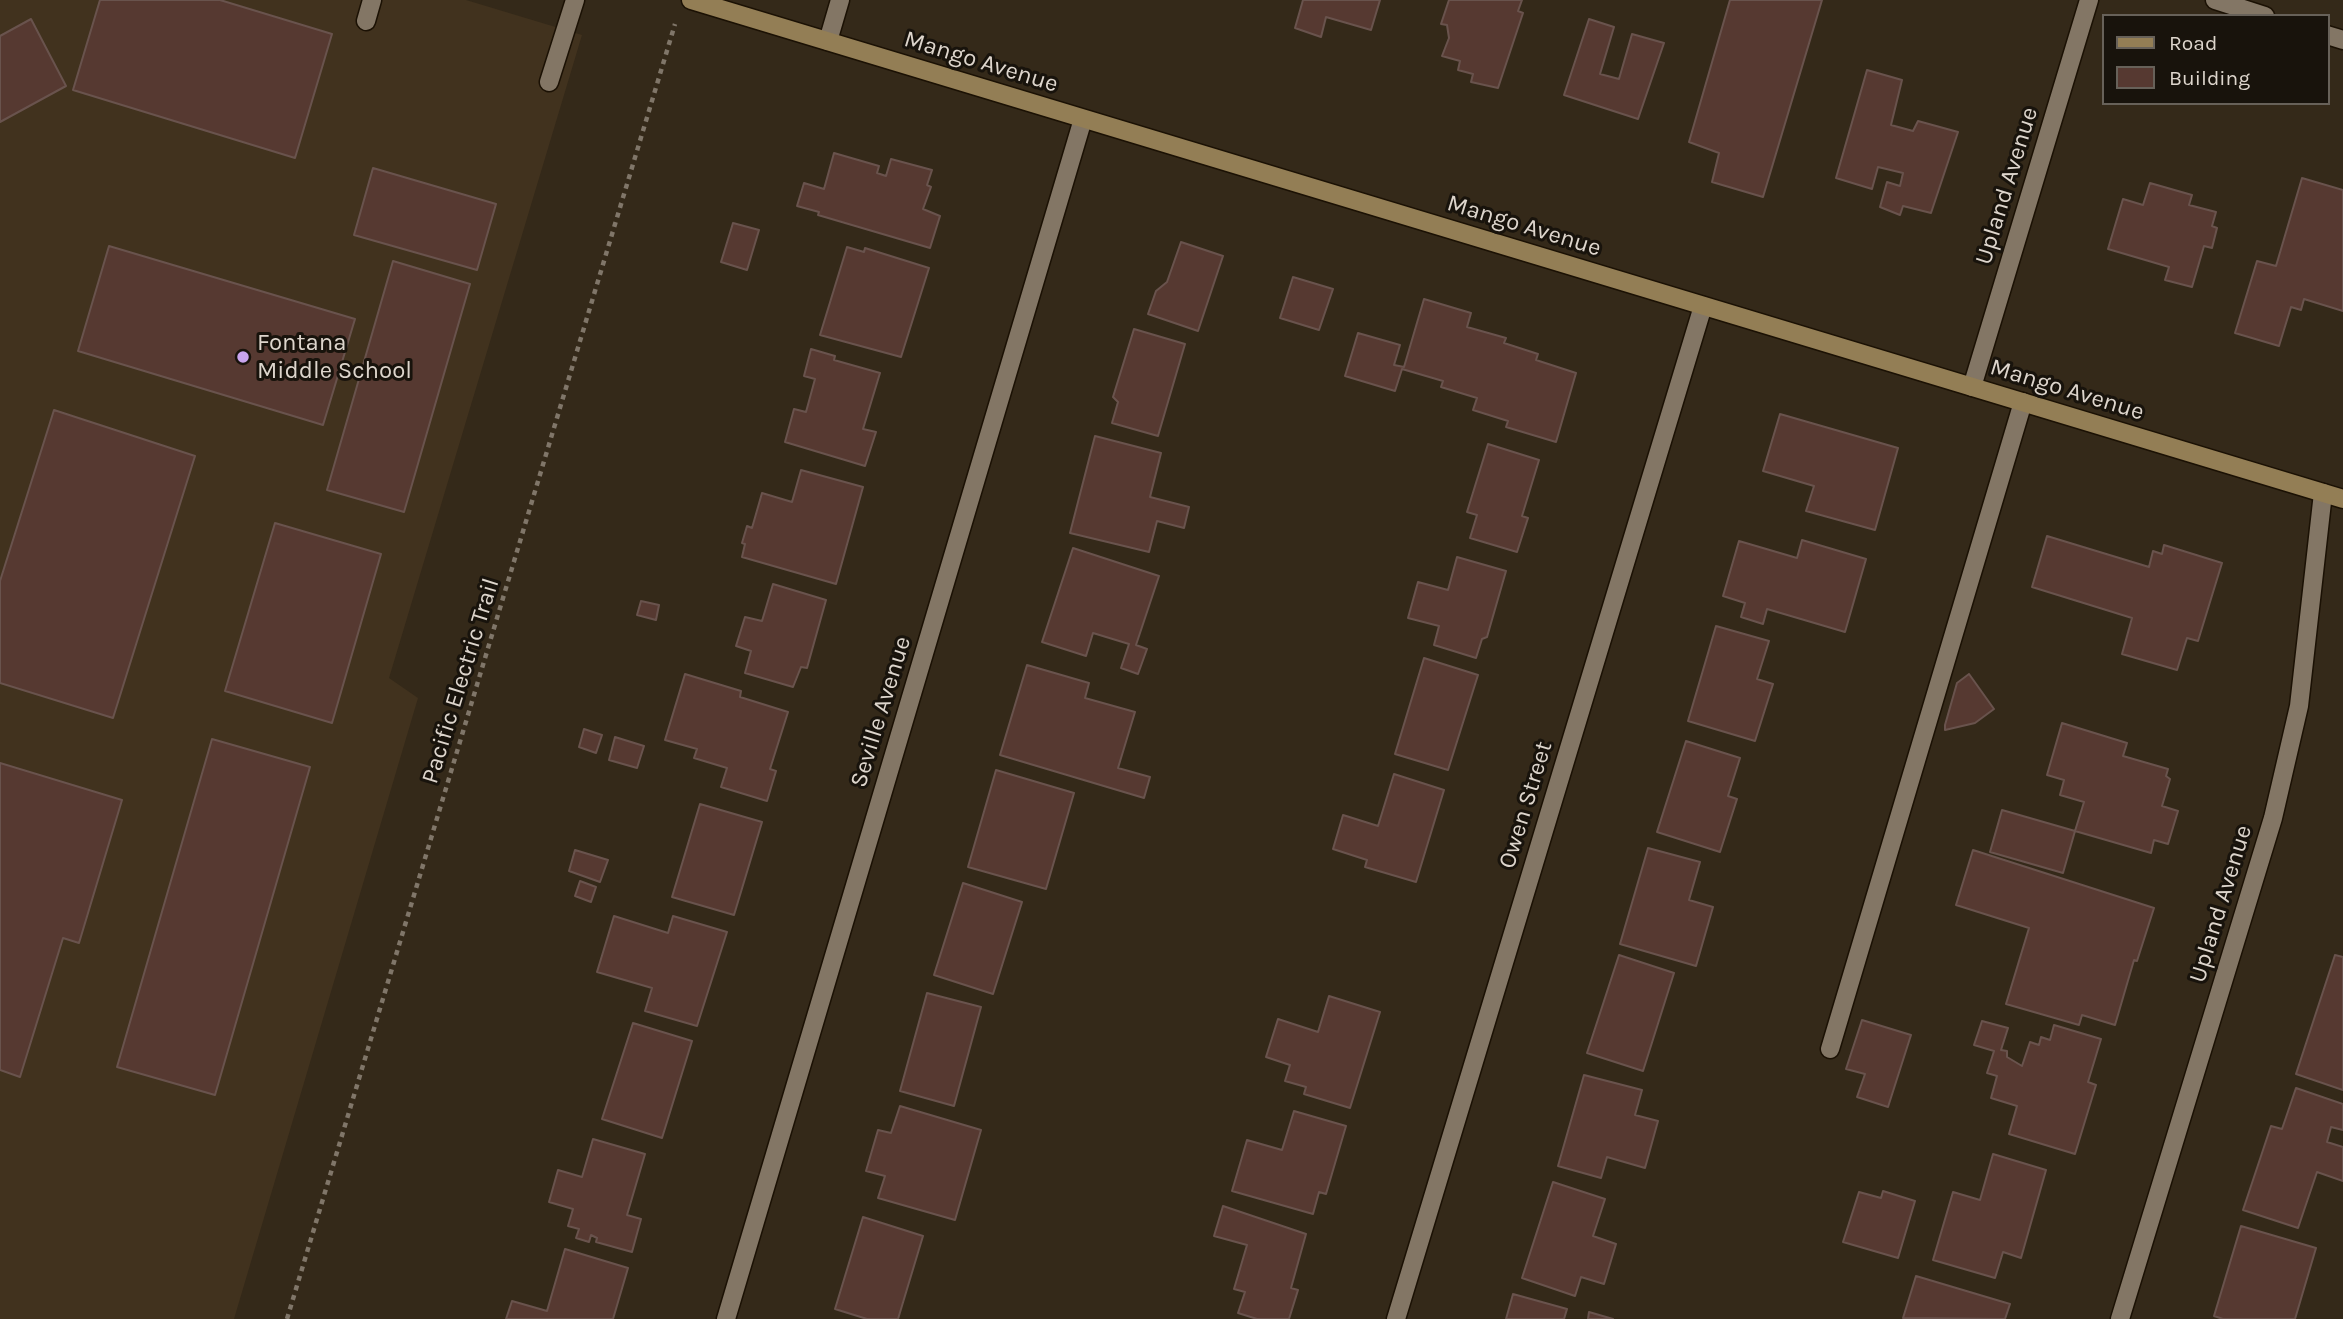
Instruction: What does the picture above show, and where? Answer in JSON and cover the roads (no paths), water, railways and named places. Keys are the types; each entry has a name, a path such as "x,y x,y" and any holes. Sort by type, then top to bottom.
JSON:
{"street":[{"path":"366,21 372,0"},
{"path":"549,82 575,0"},
{"name":"Mango Avenue","path":"691,0 2343,499"},
{"path":"828,41 840,0"},
{"name":"Upland Avenue","path":"1972,387 2089,0"},
{"path":"2215,0 2259,14"},
{"name":"Seville Avenue","path":"726,1319 1083,119"},
{"name":"Owen Street","path":"1396,1319 1703,306"},
{"path":"1830,1049 2023,402"},
{"name":"Upland Avenue","path":"2120,1319 2273,818 2299,706 2323,493"}],"place":[{"name":"Fontana Middle School","path":"243,357"}]}
